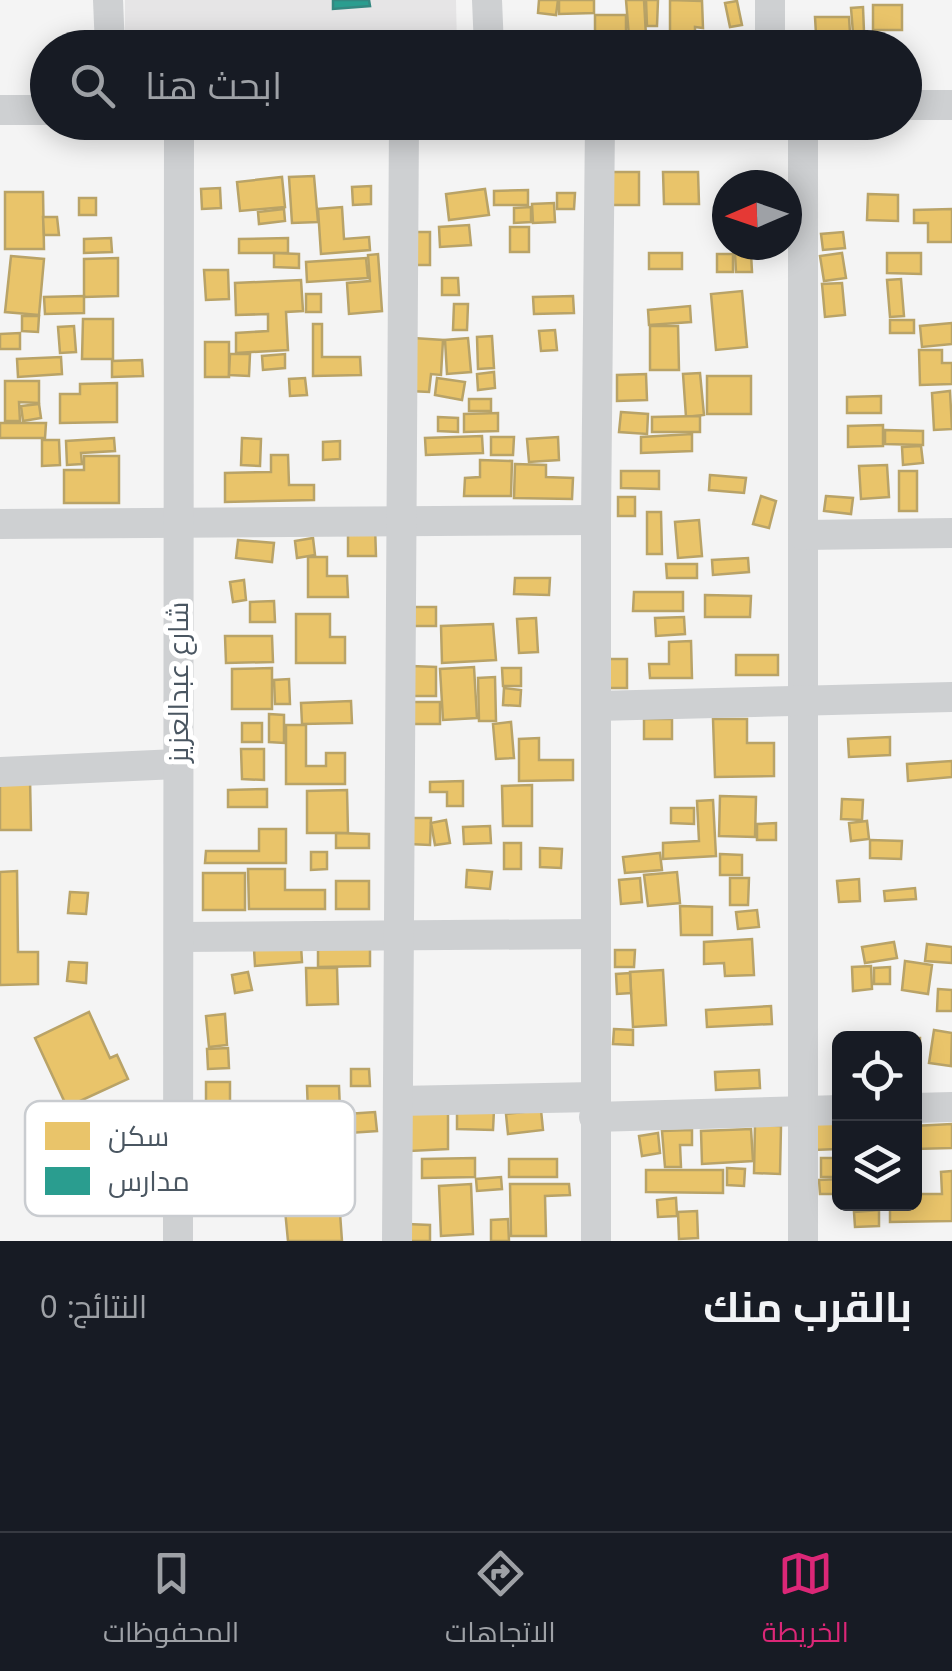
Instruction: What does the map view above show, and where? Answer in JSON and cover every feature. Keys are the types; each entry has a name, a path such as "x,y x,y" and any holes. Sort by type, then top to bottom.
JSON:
{"street":[{"path":"108,0 109,30"},
{"path":"487,0 488,30"},
{"path":"770,0 770,30"},
{"path":"922,106 952,105"},
{"path":"0,110 30,110"},
{"name":"شارع عبدالعزيز","path":"178,1101 179,140"},
{"path":"397,1241 404,140"},
{"path":"596,1241 600,140"},
{"path":"803,140 803,1241"},
{"path":"0,524 596,520"},
{"path":"803,535 952,533"},
{"path":"597,706 952,698"},
{"path":"0,772 177,764"},
{"path":"179,937 596,934"},
{"path":"398,1101 832,1110"},
{"path":"922,1108 952,1107"},
{"name":"شارع عبدالعزيز","path":"178,1216 178,1241"}],"shaded area":[{"path":"125,0 456,0 457,30 125,30"}],"building: سكن":[{"path":"539,0 558,0 556,15 538,13"},
{"path":"559,0 594,0 594,13 559,14"},
{"path":"626,0 644,0 646,30 628,30"},
{"path":"646,0 658,0 657,26 647,26"},
{"path":"670,0 702,1 703,28 670,30"},
{"path":"737,1 742,25 730,27 725,3"},
{"path":"873,5 902,5 902,30 873,30"},
{"path":"863,7 864,30 853,30 851,8"},
{"path":"595,15 626,15 626,30 595,30"},
{"path":"815,17 849,17 850,30 816,30"},
{"path":"608,172 639,172 639,205 608,205"},
{"path":"663,172 698,172 699,204 664,204"},
{"path":"314,176 318,222 292,223 289,177"},
{"path":"282,177 285,207 240,211 237,182"},
{"path":"371,186 371,204 353,205 352,187"},
{"path":"220,188 221,208 202,209 201,189"},
{"path":"485,189 489,215 449,220 446,194"},
{"path":"528,190 528,205 494,205 494,191"},
{"path":"5,192 43,192 44,249 5,249"},
{"path":"557,193 575,193 574,209 557,209"},
{"path":"868,194 898,195 898,221 867,220"},
{"path":"79,198 96,198 96,215 79,215"},
{"path":"554,203 555,222 533,223 532,204"},
{"path":"342,207 344,239 369,237 370,250 321,254 318,209"},
{"path":"531,207 531,222 514,223 514,208"},
{"path":"284,209 285,221 259,224 258,212"},
{"path":"952,209 952,242 928,242 928,223 914,223 914,210"},
{"path":"43,217 57,217 59,235 44,235"},
{"path":"469,225 471,245 440,247 439,227"},
{"path":"510,227 529,227 529,252 510,252"},
{"path":"410,232 430,232 430,265 410,265"},
{"path":"843,232 845,248 823,250 821,234"},
{"path":"111,238 112,252 84,253 84,239"},
{"path":"288,238 288,253 239,253 239,239"},
{"path":"274,253 299,254 299,268 274,267"},
{"path":"649,253 682,253 682,269 649,269"},
{"path":"842,253 846,278 824,281 820,256"},
{"path":"887,253 921,253 921,274 887,273"},
{"path":"378,254 382,311 349,314 347,283 370,281 368,255"},
{"path":"11,256 44,259 39,315 5,312"},
{"path":"118,258 118,296 84,297 84,259"},
{"path":"366,258 368,278 307,282 306,262"},
{"path":"717,260 733,260 733,272 717,272"},
{"path":"735,260 751,260 752,272 736,272"},
{"path":"204,270 228,270 229,299 206,300"},
{"path":"442,278 458,278 459,295 442,295"},
{"path":"901,279 904,316 890,317 887,280"},
{"path":"301,280 303,311 286,312 288,350 236,353 236,333 268,331 268,314 236,315 235,283"},
{"path":"842,283 845,315 825,317 822,284"},
{"path":"742,291 747,347 716,350 711,294"},
{"path":"306,294 321,294 321,312 306,312"},
{"path":"84,296 84,313 45,314 44,297"},
{"path":"573,296 574,313 534,314 533,297"},
{"path":"454,304 468,304 467,330 453,330"},
{"path":"690,306 691,322 649,325 648,310"},
{"path":"22,316 39,316 38,332 22,331"},
{"path":"83,319 113,319 113,359 82,359"},
{"path":"890,320 914,320 914,333 890,333"},
{"path":"952,323 952,344 922,347 920,326"},
{"path":"313,324 322,324 322,357 360,357 361,375 313,376"},
{"path":"74,326 76,352 60,353 58,327"},
{"path":"650,326 678,326 679,370 650,370"},
{"path":"555,330 557,350 541,351 539,331"},
{"path":"20,333 20,349 0,349 0,334"},
{"path":"492,336 494,368 478,369 477,337"},
{"path":"413,338 443,340 441,375 431,374 429,392 410,391"},
{"path":"468,338 471,372 447,374 445,340"},
{"path":"205,342 229,342 229,377 205,377"},
{"path":"919,350 942,350 942,363 952,363 952,384 920,385"},
{"path":"230,354 250,354 249,376 229,375"},
{"path":"285,354 285,368 263,370 262,356"},
{"path":"61,357 62,374 18,377 17,359"},
{"path":"142,360 143,376 112,377 112,361"},
{"path":"494,372 495,388 478,390 477,374"},
{"path":"700,373 704,415 686,417 683,374"},
{"path":"646,374 647,400 617,401 617,375"},
{"path":"707,376 751,376 751,414 707,414"},
{"path":"305,378 307,395 290,396 289,379"},
{"path":"437,378 465,382 462,400 435,395"},
{"path":"5,381 39,381 39,403 19,402 20,421 5,421"},
{"path":"117,383 117,422 60,423 60,394 80,394 80,384"},
{"path":"950,391 952,429 934,430 932,393"},
{"path":"881,396 881,413 847,413 847,397"},
{"path":"469,399 491,399 491,411 469,411"},
{"path":"39,404 41,418 23,421 21,406"},
{"path":"621,412 648,414 647,434 619,432"},
{"path":"498,413 498,431 464,432 464,414"},
{"path":"700,416 700,432 652,432 652,417"},
{"path":"438,417 458,418 458,432 438,431"},
{"path":"0,423 46,423 45,438 0,438"},
{"path":"883,425 883,446 848,447 848,426"},
{"path":"885,430 923,431 923,445 885,444"},
{"path":"692,434 692,451 641,453 641,437"},
{"path":"482,436 483,453 426,455 425,438"},
{"path":"491,437 514,437 513,455 491,455"},
{"path":"558,437 559,460 529,462 527,439"},
{"path":"114,438 115,451 81,453 82,464 67,465 66,441"},
{"path":"242,438 261,439 260,466 241,465"},
{"path":"42,440 59,440 60,465 42,466"},
{"path":"340,441 340,459 323,460 323,442"},
{"path":"921,446 923,463 903,465 902,447"},
{"path":"271,455 288,455 289,485 314,485 314,500 225,502 225,473 271,472"},
{"path":"84,456 119,456 119,503 64,503 64,470 84,470"},
{"path":"480,460 512,461 511,496 464,496 465,478 480,477"},
{"path":"515,464 546,465 546,477 573,478 572,499 514,498"},
{"path":"887,465 889,497 861,499 859,466"},
{"path":"621,471 659,471 659,489 621,488"},
{"path":"899,471 917,471 917,511 899,511"},
{"path":"710,475 746,478 744,493 709,490"},
{"path":"761,496 776,501 769,528 753,524"},
{"path":"826,496 853,498 851,514 824,511"},
{"path":"618,497 635,497 635,516 618,516"},
{"path":"647,512 661,512 662,554 647,554"},
{"path":"699,520 702,556 678,558 675,522"},
{"path":"375,526 376,556 348,556 348,527"},
{"path":"313,538 315,555 297,558 295,541"},
{"path":"238,540 274,543 272,562 236,558"},
{"path":"308,557 327,557 327,576 347,576 348,597 308,597"},
{"path":"748,558 749,572 713,575 712,560"},
{"path":"666,564 697,564 697,578 667,578"},
{"path":"515,578 550,578 549,595 514,594"},
{"path":"244,580 246,600 233,602 230,582"},
{"path":"634,592 683,592 683,611 633,611"},
{"path":"705,595 751,596 750,617 705,617"},
{"path":"274,601 275,622 250,622 250,602"},
{"path":"412,607 436,607 436,626 413,626"},
{"path":"296,614 330,614 330,637 345,637 345,663 296,663"},
{"path":"684,617 685,634 656,636 655,618"},
{"path":"536,618 538,652 519,653 517,619"},
{"path":"493,624 496,660 442,663 441,626"},
{"path":"225,636 272,636 273,662 226,663"},
{"path":"691,641 692,678 650,678 649,664 669,664 669,642"},
{"path":"736,655 778,655 778,675 736,675"},
{"path":"605,659 627,659 627,688 605,688"},
{"path":"411,666 436,667 436,696 410,696"},
{"path":"474,667 477,718 443,720 440,669"},
{"path":"272,668 272,709 232,709 232,669"},
{"path":"502,668 521,668 521,686 503,686"},
{"path":"495,677 496,721 479,721 478,678"},
{"path":"289,679 290,704 275,704 274,680"},
{"path":"504,688 521,690 520,706 503,705"},
{"path":"351,701 352,723 302,724 301,703"},
{"path":"410,702 440,702 440,724 410,724"},
{"path":"269,714 284,715 284,743 269,742"},
{"path":"644,719 672,719 672,739 644,739"},
{"path":"713,719 747,719 747,743 774,743 774,776 715,777"},
{"path":"511,722 514,758 496,759 493,724"},
{"path":"242,723 262,723 262,742 242,742"},
{"path":"286,725 306,725 306,766 326,766 326,753 345,753 345,784 286,784"},
{"path":"890,737 890,755 849,757 848,739"},
{"path":"539,738 539,760 573,760 573,780 519,781 519,739"},
{"path":"241,749 264,749 264,780 242,779"},
{"path":"952,761 952,777 908,781 907,764"},
{"path":"30,778 31,830 0,830 0,779"},
{"path":"463,781 463,806 447,806 447,792 430,792 430,782"},
{"path":"532,785 532,826 503,826 502,786"},
{"path":"267,789 267,807 228,807 228,790"},
{"path":"347,790 348,833 307,833 307,791"},
{"path":"720,796 756,797 755,837 719,836"},
{"path":"842,799 863,800 862,820 841,819"},
{"path":"713,800 716,856 663,859 663,843 699,841 697,801"},
{"path":"671,808 694,808 694,824 671,823"},
{"path":"409,818 431,818 430,845 409,844"},
{"path":"446,820 450,843 435,845 431,823"},
{"path":"867,821 869,839 851,841 849,823"},
{"path":"776,823 776,840 757,840 757,824"},
{"path":"490,826 491,843 464,844 463,827"},
{"path":"259,829 286,829 286,863 205,863 206,851 259,851"},
{"path":"336,833 369,834 369,848 336,848"},
{"path":"870,840 902,841 901,859 870,858"},
{"path":"504,843 521,843 521,869 504,869"},
{"path":"540,848 562,849 561,868 540,867"},
{"path":"311,852 327,852 327,869 311,870"},
{"path":"660,853 662,870 625,873 623,857"},
{"path":"720,854 742,855 742,875 720,875"},
{"path":"248,869 285,869 285,890 325,890 325,909 249,909"},
{"path":"467,870 492,872 490,889 466,887"},
{"path":"17,871 18,952 38,952 38,984 0,985 0,872"},
{"path":"677,872 680,903 648,906 644,875"},
{"path":"203,873 245,873 245,910 203,910"},
{"path":"640,878 642,902 621,904 619,880"},
{"path":"730,878 749,878 748,905 730,905"},
{"path":"859,879 860,901 839,902 837,881"},
{"path":"336,881 369,881 369,909 336,909"},
{"path":"915,888 916,899 885,901 884,891"},
{"path":"70,892 88,893 86,914 68,913"},
{"path":"680,906 712,907 712,935 681,935"},
{"path":"757,910 759,927 738,929 736,912"},
{"path":"752,939 754,975 725,976 724,963 704,964 704,942"},
{"path":"894,942 897,958 865,963 862,947"},
{"path":"927,944 952,947 952,963 925,961"},
{"path":"301,945 302,962 255,966 254,949"},
{"path":"370,947 370,966 318,967 318,948"},
{"path":"615,950 635,950 634,967 615,967"},
{"path":"905,961 932,965 928,994 902,990"},
{"path":"69,962 87,963 86,983 67,981"},
{"path":"871,966 872,989 853,991 852,967"},
{"path":"890,967 890,984 874,984 874,968"},
{"path":"306,968 337,968 338,1004 307,1005"},
{"path":"663,970 666,1025 633,1027 630,972"},
{"path":"248,972 252,990 235,993 232,975"},
{"path":"630,973 631,993 617,994 616,974"},
{"path":"938,989 952,990 952,1011 937,1011"},
{"path":"771,1006 772,1024 707,1027 706,1010"},
{"path":"89,1012 110,1058 117,1055 128,1079 80,1101 64,1101 35,1038"},
{"path":"225,1014 227,1045 209,1047 206,1016"},
{"path":"614,1029 633,1030 633,1045 613,1044"},
{"path":"934,1030 952,1033 951,1066 929,1063"},
{"path":"228,1048 229,1068 208,1069 207,1049"},
{"path":"351,1069 369,1069 370,1086 351,1086"},
{"path":"759,1070 760,1088 716,1090 715,1072"},
{"path":"206,1082 230,1082 230,1101 206,1101"},
{"path":"307,1086 339,1086 340,1101 308,1101"},
{"path":"448,1109 448,1149 410,1151 408,1111"},
{"path":"457,1110 494,1110 493,1130 457,1129"},
{"path":"541,1110 543,1130 508,1134 506,1114"},
{"path":"375,1112 377,1131 355,1133 355,1113"},
{"path":"812,1118 832,1118 832,1149 813,1150"},
{"path":"952,1124 952,1148 922,1149 922,1126"},
{"path":"755,1125 781,1126 780,1174 754,1173"},
{"path":"751,1129 753,1161 702,1164 701,1131"},
{"path":"692,1130 692,1145 680,1145 681,1167 665,1167 662,1131"},
{"path":"658,1133 660,1153 642,1156 639,1136"},
{"path":"475,1158 475,1177 422,1178 422,1159"},
{"path":"821,1158 832,1158 832,1177 821,1177"},
{"path":"509,1159 557,1159 557,1177 509,1177"},
{"path":"727,1168 745,1169 744,1186 727,1185"},
{"path":"646,1170 723,1170 723,1193 646,1192"},
{"path":"952,1171 952,1221 890,1222 890,1211 922,1211 922,1194 942,1194 941,1172"},
{"path":"501,1177 502,1189 477,1191 476,1179"},
{"path":"832,1179 832,1194 820,1194 819,1180"},
{"path":"471,1184 473,1234 441,1236 439,1186"},
{"path":"510,1184 569,1184 570,1195 545,1196 546,1236 511,1236"},
{"path":"676,1198 677,1216 658,1217 657,1200"},
{"path":"697,1211 698,1238 679,1239 678,1212"},
{"path":"879,1211 879,1226 855,1227 854,1212"},
{"path":"286,1216 340,1216 342,1241 288,1241"},
{"path":"508,1219 509,1241 491,1241 491,1220"},
{"path":"407,1224 430,1225 430,1241 407,1241"}],"building: مدارس":[{"path":"333,0 369,0 370,6 333,9"}]}
